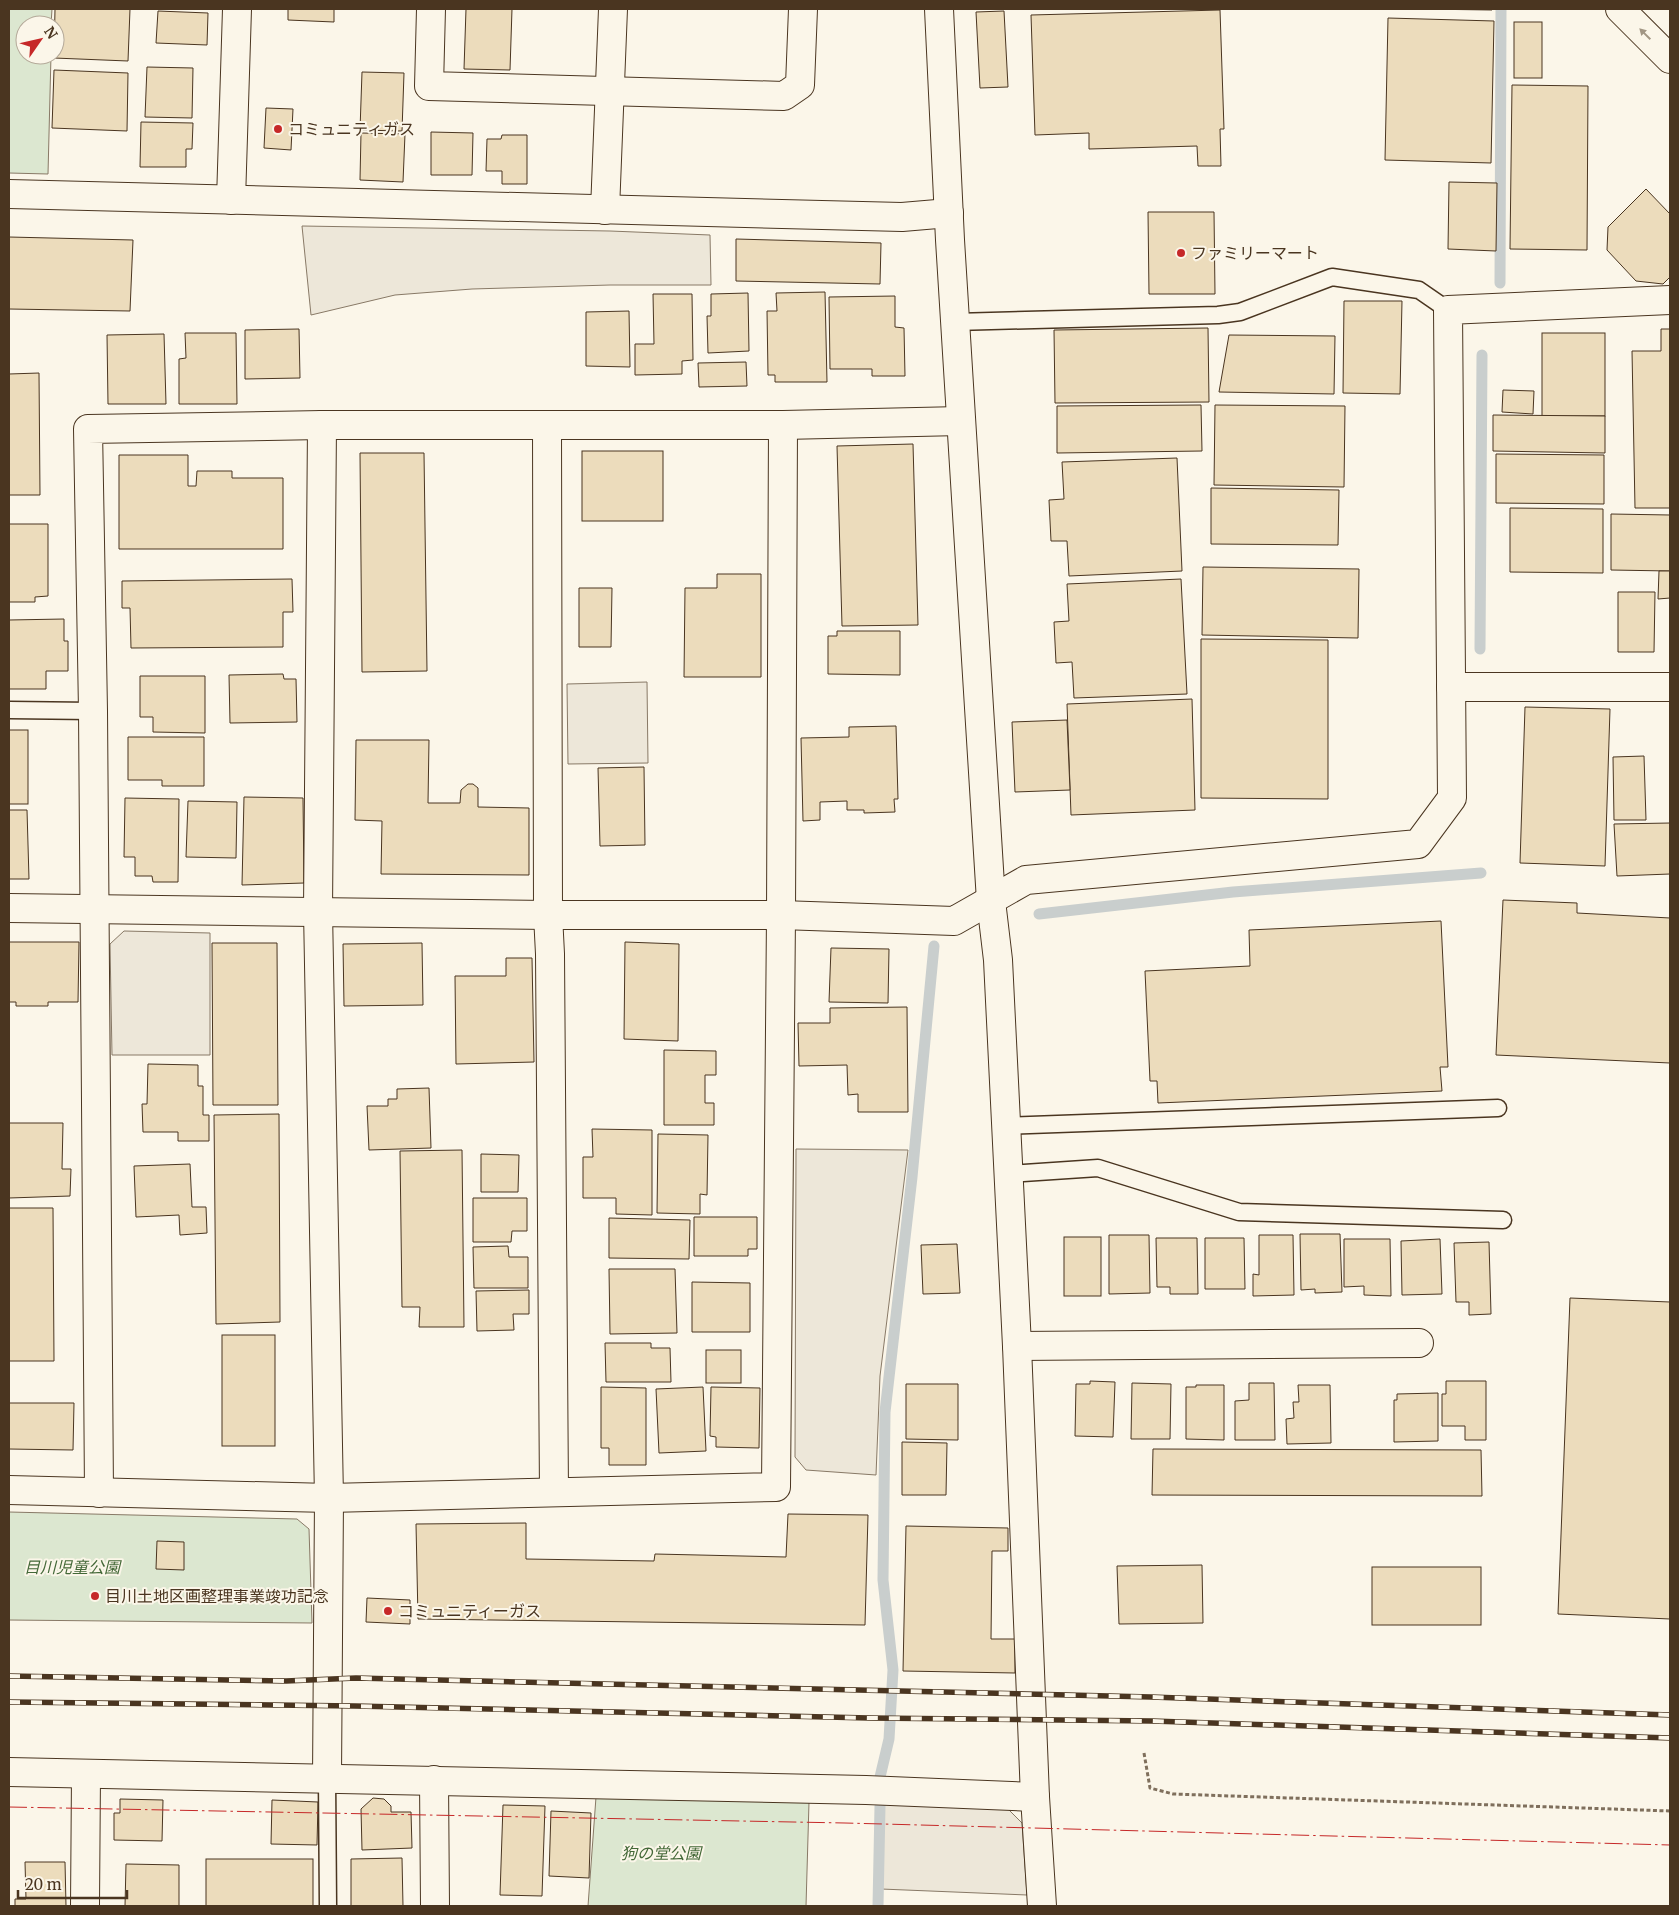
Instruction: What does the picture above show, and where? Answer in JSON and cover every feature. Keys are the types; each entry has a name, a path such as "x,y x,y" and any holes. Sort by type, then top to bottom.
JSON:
{"main road":[{"path":"231,200 237,9"},
{"path":"431,9 429,86 784,96 800,85 803,9"},
{"path":"606,210 613,9"},
{"path":"938,9 948,214 991,901 998,960 1017,1346 1035,1797 1042,1906"},
{"path":"1620,9 1670,59"},
{"path":"9,194 902,218 948,214"},
{"path":"9,908 781,915 954,921 1026,880 1418,844 1452,798 1448,310 1670,300"},
{"path":"99,1493 88,429 322,425 783,425 961,421"},
{"path":"322,425 318,911 329,1498 327,1778"},
{"path":"547,425 548,914 554,1492"},
{"path":"9,1490 329,1498 776,1487 783,425"},
{"path":"1451,687 1670,687"},
{"path":"1017,1346 1419,1343"},
{"path":"9,1772 866,1790 1035,1797"},
{"path":"85,1906 86,1774"},
{"path":"434,1780 435,1906"}],"lane":[{"path":"955,322 1218,315 1240,312 1332,278 1419,290 1448,310"},
{"path":"9,710 92,712"},
{"path":"1005,1126 1498,1108"},
{"path":"1008,1174 1098,1168 1239,1212 1503,1220"},
{"path":"327,1778 328,1906"}],"path":[{"path":"1144,1753 1150,1788 1173,1794 1670,1811"}],"green space":[{"path":"9,9 52,9 52,15 15,15 15,65 51,65 48,174 9,173"},
{"name":"目川児童公園","path":"9,1512 297,1519 309,1529 312,1623 9,1620"},
{"name":"狗の堂公園","path":"596,1797 809,1802 806,1906 588,1906"}],"shaded area":[{"path":"302,226 610,231 710,235 711,285 610,285 472,289 395,295 311,315"},
{"path":"647,682 648,763 568,764 567,684"},
{"path":"124,931 210,933 210,1055 112,1055 110,944"},
{"path":"796,1149 908,1150 880,1376 876,1475 806,1470 795,1457"},
{"path":"883,1804 1005,1806 1022,1823 1027,1895 881,1889"}],"building":[{"path":"55,9 130,9 128,61 65,58 65,15 55,15"},
{"path":"288,9 334,9 334,22 288,20"},
{"path":"466,9 512,9 510,70 464,69"},
{"path":"1419,9 1492,9 1492,10"},
{"path":"1220,10 1224,129 1220,129 1221,166 1198,166 1197,146 1089,149 1089,133 1035,135 1031,15"},
{"path":"158,11 208,13 207,45 156,43"},
{"path":"1004,11 1008,87 980,88 976,12"},
{"path":"1388,18 1494,21 1491,163 1385,160"},
{"path":"1514,22 1542,22 1542,78 1514,78"},
{"path":"147,67 193,68 192,118 145,117"},
{"path":"54,70 128,73 127,131 52,128"},
{"path":"362,72 404,73 402,131 360,130"},
{"path":"1512,85 1588,86 1587,250 1510,249"},
{"name":"コミュニティガス","path":"266,108 293,109 291,150 264,148"},
{"path":"141,122 193,123 192,149 186,149 186,167 140,167"},
{"path":"431,132 473,133 472,175 431,175"},
{"path":"361,133 405,134 403,182 360,180"},
{"path":"502,135 527,135 527,184 502,184 502,171 486,171 487,139 501,139"},
{"path":"1449,182 1497,183 1496,251 1448,249"},
{"path":"1646,189 1670,214 1670,277 1663,284 1636,281 1607,250 1608,227"},
{"name":"ファミリーマート","path":"1148,212 1214,212 1215,294 1149,294"},
{"path":"9,237 133,240 130,311 9,309"},
{"path":"736,239 881,243 880,284 736,281"},
{"path":"825,292 827,382 775,382 775,375 768,375 767,311 777,311 776,293"},
{"path":"748,293 749,351 708,353 707,316 711,316 711,294"},
{"path":"653,294 692,294 693,360 682,361 682,374 635,375 635,344 654,344"},
{"path":"895,296 895,327 904,328 905,376 872,376 872,369 830,369 829,297"},
{"path":"1344,301 1402,301 1400,394 1343,393"},
{"path":"629,311 630,367 586,366 586,312"},
{"path":"1208,328 1209,402 1055,403 1054,330"},
{"path":"299,329 300,378 245,379 245,330"},
{"path":"1661,329 1670,329 1670,508 1635,508 1632,351 1661,351"},
{"path":"185,333 236,333 237,404 179,404 179,359 186,358"},
{"path":"1542,333 1605,333 1605,416 1542,416"},
{"path":"164,334 166,404 108,404 107,335"},
{"path":"1229,335 1335,336 1334,394 1219,392"},
{"path":"746,362 747,386 699,387 698,363"},
{"path":"39,373 40,495 9,495 9,374"},
{"path":"1503,390 1534,391 1533,414 1502,412"},
{"path":"1201,405 1202,451 1057,453 1057,406"},
{"path":"1215,405 1345,406 1344,487 1214,485"},
{"path":"1493,415 1605,416 1605,453 1493,451"},
{"path":"913,444 918,625 842,626 837,446"},
{"path":"582,451 663,451 663,521 582,521"},
{"path":"360,453 424,453 427,671 362,672"},
{"path":"1496,454 1604,455 1604,504 1496,503"},
{"path":"119,455 188,455 188,486 196,486 197,471 232,471 232,478 283,478 283,549 119,549"},
{"path":"1177,458 1182,571 1069,576 1067,541 1051,541 1049,500 1064,499 1062,462"},
{"path":"1211,488 1339,490 1338,545 1211,544"},
{"path":"1510,508 1603,509 1603,573 1510,572"},
{"path":"1611,514 1670,515 1670,571 1611,570"},
{"path":"9,524 48,524 48,596 35,597 35,602 9,602"},
{"path":"1203,567 1359,569 1358,638 1202,635"},
{"path":"1659,571 1670,571 1670,598 1658,599"},
{"path":"717,574 761,574 761,677 684,677 685,588 717,588"},
{"path":"292,579 293,612 283,612 283,647 131,648 130,608 122,608 122,581"},
{"path":"1181,579 1187,694 1074,698 1072,662 1056,663 1054,622 1069,621 1067,584"},
{"path":"579,588 612,588 611,647 579,647"},
{"path":"1618,592 1655,592 1654,652 1618,652"},
{"path":"64,619 64,641 68,641 68,671 46,671 46,689 9,689 9,620"},
{"path":"837,631 900,631 900,675 828,674 828,636 837,636"},
{"path":"1201,639 1328,640 1328,799 1201,798"},
{"path":"283,674 284,679 296,679 297,722 230,723 229,675"},
{"path":"140,676 205,676 205,733 153,732 153,717 140,717"},
{"path":"1192,699 1195,810 1071,815 1067,704"},
{"path":"1525,707 1610,709 1605,866 1520,863"},
{"path":"1067,720 1070,790 1015,792 1012,722"},
{"path":"896,726 898,799 894,799 895,812 864,813 864,810 847,810 847,801 820,802 820,820 803,821 801,738 849,737 849,727"},
{"path":"9,730 28,730 28,804 9,804"},
{"path":"128,737 204,737 204,786 162,786 162,780 128,780"},
{"path":"356,740 429,740 428,803 460,803 461,790 468,784 473,784 478,788 478,807 529,808 529,875 381,874 382,821 355,820"},
{"path":"1644,756 1646,820 1614,820 1613,757"},
{"path":"644,767 645,845 600,846 598,768"},
{"path":"244,797 303,798 304,883 242,885"},
{"path":"125,798 179,799 178,882 153,882 152,876 135,876 135,857 124,857"},
{"path":"188,801 237,802 236,858 186,857"},
{"path":"9,810 27,810 29,879 9,879"},
{"path":"1670,823 1670,874 1617,876 1614,824"},
{"path":"1503,900 1577,903 1577,913 1670,918 1670,1063 1496,1055"},
{"path":"1441,921 1448,1067 1440,1067 1442,1091 1158,1103 1157,1081 1150,1081 1145,971 1250,966 1249,930"},
{"path":"9,942 79,942 78,1002 48,1002 48,1006 16,1006 16,1002 9,1002"},
{"path":"625,942 679,944 678,1041 624,1039"},
{"path":"212,943 277,943 278,1105 213,1105"},
{"path":"422,943 423,1005 344,1006 343,944"},
{"path":"831,948 889,949 888,1003 829,1002"},
{"path":"506,958 532,958 534,1062 456,1064 455,976 506,976"},
{"path":"907,1007 908,1112 858,1112 858,1094 848,1095 847,1065 799,1066 798,1023 830,1023 830,1008"},
{"path":"664,1050 716,1051 716,1075 705,1075 705,1103 714,1103 714,1125 664,1125"},
{"path":"148,1064 198,1065 198,1086 203,1086 203,1115 209,1115 209,1141 178,1141 178,1132 143,1132 142,1104 147,1104"},
{"path":"429,1088 431,1148 369,1150 367,1106 388,1106 388,1099 397,1099 397,1089"},
{"path":"279,1114 280,1322 216,1324 214,1115"},
{"path":"9,1123 63,1123 62,1169 71,1169 70,1196 9,1198"},
{"path":"592,1129 652,1130 652,1215 616,1214 616,1198 583,1198 583,1157 593,1157"},
{"path":"658,1134 708,1135 707,1195 700,1194 700,1214 657,1213"},
{"path":"462,1150 464,1327 419,1327 420,1307 402,1307 400,1151"},
{"path":"481,1154 519,1155 518,1192 481,1192"},
{"path":"190,1164 192,1207 206,1207 207,1233 180,1235 179,1215 136,1217 134,1166"},
{"path":"473,1198 527,1198 527,1231 512,1231 511,1242 473,1242"},
{"path":"9,1208 53,1208 54,1361 9,1361"},
{"path":"694,1217 757,1217 757,1249 748,1249 748,1256 694,1256"},
{"path":"609,1218 690,1220 689,1259 609,1258"},
{"path":"1300,1234 1340,1234 1342,1292 1315,1293 1315,1289 1301,1290"},
{"path":"1109,1235 1149,1235 1150,1293 1109,1294"},
{"path":"1259,1235 1293,1235 1294,1295 1253,1296 1253,1274 1259,1275"},
{"path":"1064,1237 1101,1237 1101,1296 1064,1296"},
{"path":"1156,1238 1197,1238 1198,1294 1170,1294 1170,1287 1157,1287"},
{"path":"1205,1238 1244,1238 1245,1289 1205,1289"},
{"path":"1344,1239 1390,1239 1391,1296 1364,1295 1364,1286 1344,1287"},
{"path":"1440,1239 1442,1294 1402,1295 1401,1241"},
{"path":"1489,1242 1491,1314 1469,1315 1469,1302 1456,1302 1454,1243"},
{"path":"957,1244 960,1293 923,1294 921,1245"},
{"path":"508,1246 509,1257 528,1257 528,1288 474,1288 473,1247"},
{"path":"609,1269 675,1269 677,1333 610,1334"},
{"path":"692,1282 750,1283 750,1332 692,1332"},
{"path":"529,1290 529,1314 513,1314 514,1330 477,1331 476,1291"},
{"path":"1570,1298 1670,1302 1670,1619 1558,1614"},
{"path":"222,1335 275,1335 275,1446 222,1446"},
{"path":"605,1343 651,1343 651,1348 670,1348 671,1382 606,1382"},
{"path":"706,1350 741,1350 741,1383 706,1383"},
{"path":"1090,1381 1115,1382 1113,1437 1075,1436 1076,1384 1090,1384"},
{"path":"1446,1381 1486,1381 1486,1440 1465,1440 1465,1426 1442,1426 1442,1394 1446,1394"},
{"path":"1132,1383 1171,1384 1170,1439 1131,1439"},
{"path":"1249,1383 1274,1383 1275,1440 1235,1440 1235,1401 1249,1400"},
{"path":"906,1384 958,1384 958,1440 906,1439"},
{"path":"1196,1385 1224,1385 1224,1440 1186,1439 1186,1387 1196,1387"},
{"path":"1298,1385 1330,1385 1331,1443 1287,1444 1286,1419 1294,1418 1293,1402 1299,1402"},
{"path":"601,1387 646,1388 646,1465 609,1465 609,1448 601,1448"},
{"path":"703,1387 706,1451 659,1453 656,1389"},
{"path":"711,1387 760,1388 759,1448 716,1447 716,1437 710,1436"},
{"path":"1438,1393 1438,1441 1394,1442 1394,1400 1397,1400 1397,1394"},
{"path":"9,1403 74,1403 73,1450 9,1449"},
{"path":"902,1442 947,1443 946,1495 902,1495"},
{"path":"1153,1449 1481,1450 1482,1496 1152,1495"},
{"path":"788,1514 868,1515 865,1625 418,1619 416,1524 526,1523 526,1559 654,1561 655,1554 786,1557"},
{"path":"906,1526 1008,1528 1008,1551 992,1551 991,1639 1015,1639 1015,1673 903,1671"},
{"path":"157,1541 184,1542 184,1570 156,1569"},
{"path":"1202,1565 1203,1623 1119,1624 1117,1566"},
{"path":"1372,1567 1481,1567 1481,1625 1372,1625"},
{"name":"コミュニティーガス","path":"367,1598 410,1600 410,1624 366,1622"},
{"path":"373,1798 384,1799 391,1806 391,1812 411,1812 412,1848 362,1850 361,1809"},
{"path":"120,1799 163,1800 162,1841 114,1840 114,1813 120,1813"},
{"path":"272,1800 318,1802 317,1845 271,1844"},
{"path":"503,1805 545,1806 542,1896 500,1895"},
{"path":"551,1811 591,1813 589,1878 549,1876"},
{"path":"402,1858 403,1906 351,1906 351,1859"},
{"path":"206,1859 313,1859 313,1906 206,1906"},
{"path":"25,1862 65,1862 66,1906 15,1906 15,1899 26,1899"},
{"path":"126,1864 179,1865 179,1906 125,1906"}],"waterway":[{"path":"1500,283 1501,9"},
{"path":"1480,649 1482,355"},
{"path":"1039,914 1233,892 1481,873"},
{"path":"880,1777 889,1739 893,1670 883,1580 885,1412 912,1177 934,946"},
{"path":"878,1906 880,1806"}],"railway":[{"path":"9,1676 286,1681 356,1678 1151,1697 1670,1715"},
{"path":"9,1702 355,1706 869,1718 1152,1721 1670,1738"}],"power":[{"path":"9,1807 845,1823 1670,1845"}],"place":[{"name":"コミュニティガス","path":"278,129"},
{"name":"ファミリーマート","path":"1181,253"},
{"name":"目川土地区画整理事業竣功記念","path":"95,1596"},
{"name":"コミュニティーガス","path":"388,1611"}]}
